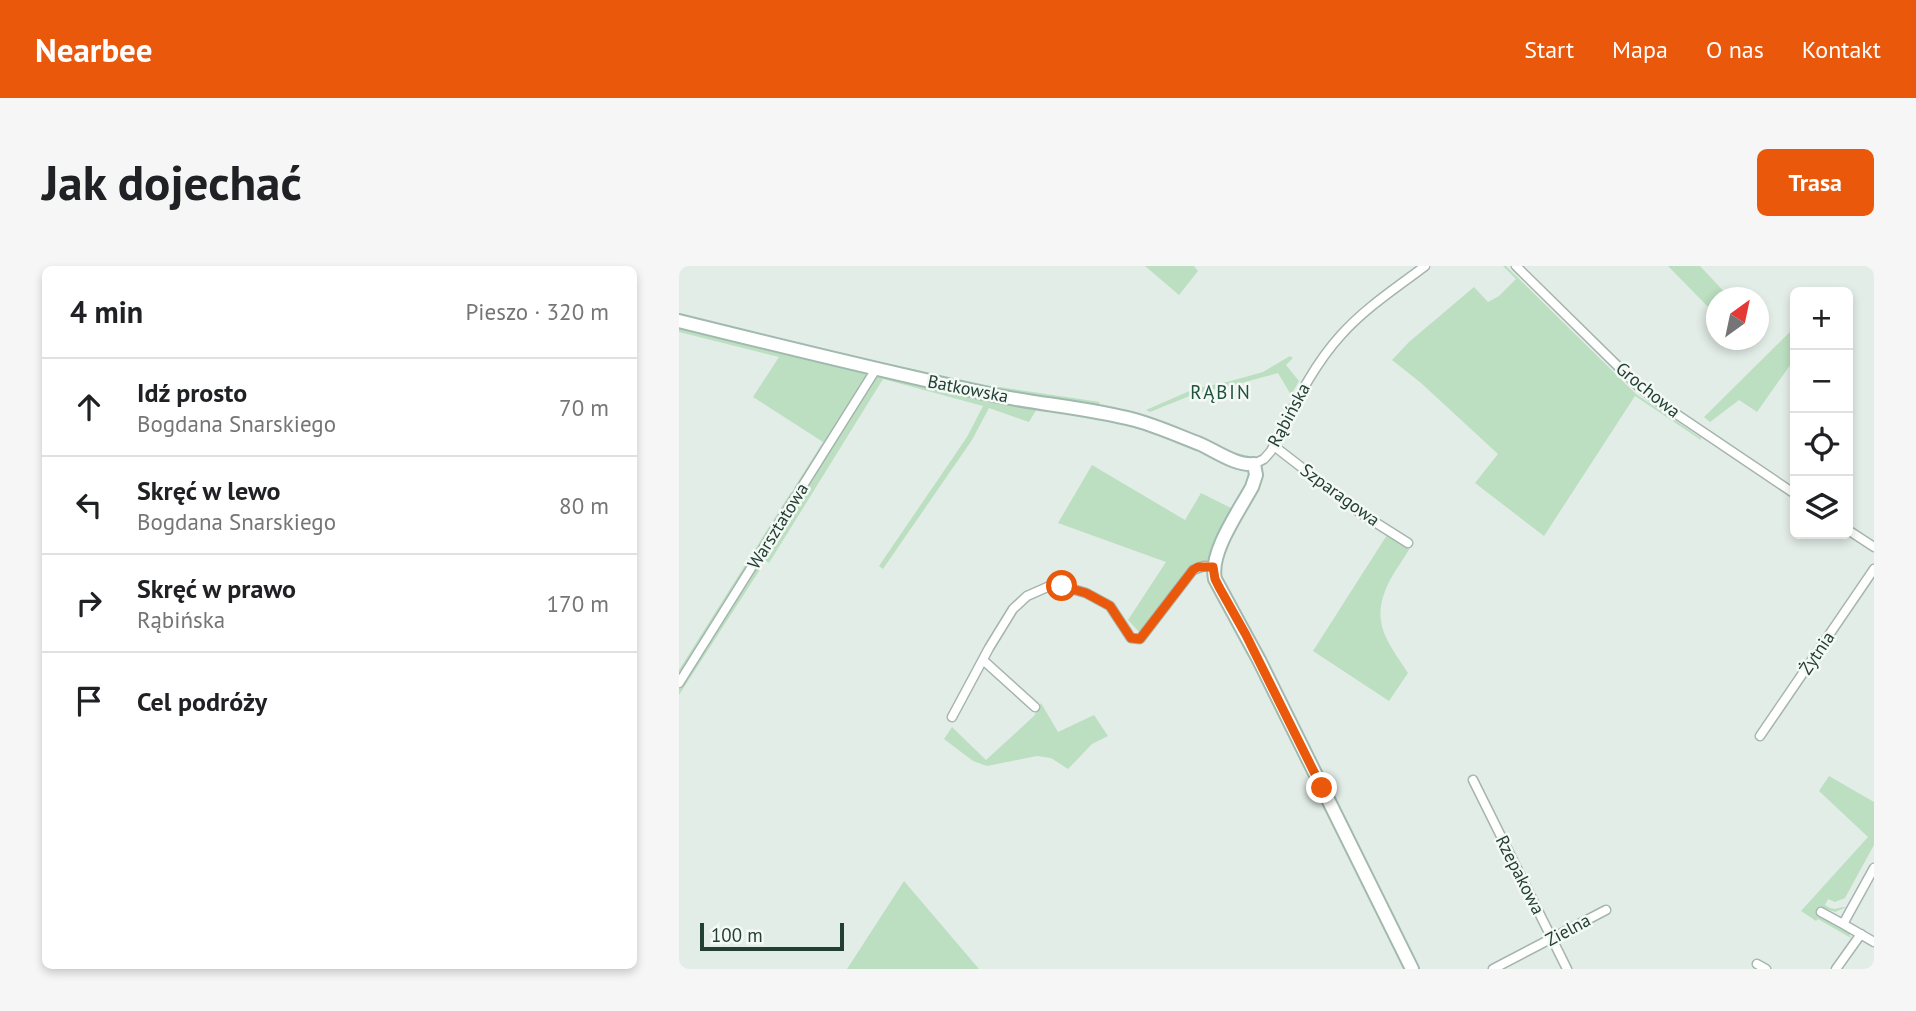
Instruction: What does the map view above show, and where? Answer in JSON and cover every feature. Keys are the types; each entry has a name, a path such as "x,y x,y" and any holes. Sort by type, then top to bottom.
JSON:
{"street":[{"name":"Rąbińska","path":"1213,567 1216,554 1252,487 1256,475 1254,464 1264,459 1274,446 1311,374 1338,338 1366,311 1425,266"},
{"name":"Grochowa","path":"1516,266 1638,386 1790,491"},
{"name":"Batkowska","path":"679,321 987,394 1103,412 1139,421 1237,462 1254,464"},
{"name":"Warsztatowa","path":"679,683 876,369"},
{"name":"Szparagowa","path":"1274,446 1359,512 1408,542"},
{"path":"1853,533 1874,547"},
{"path":"952,717 983,660 1021,600 1052,585 1086,593 1110,606 1131,638 1140,639 1193,570 1198,567 1213,567 1215,579 1259,660 1412,969"},
{"name":"Żytnia","path":"1760,736 1874,569"},
{"path":"983,660 1035,707"},
{"name":"Rzepakowa","path":"1473,780 1567,969"},
{"path":"1843,924 1874,868"},
{"name":"Zielna","path":"1493,969 1606,910"},
{"path":"1821,912 1874,942"},
{"path":"1836,969 1861,934"},
{"path":"1757,964 1766,969"}],"green space":[{"path":"1145,266 1194,266 1198,271 1179,295"},
{"path":"1503,266 1636,394 1701,438 1635,396 1544,536 1475,483 1498,454 1392,360 1409,342 1474,287 1488,302 1499,296 1516,279"},
{"path":"1668,266 1700,266 1720,287 1706,287 1706,305"},
{"path":"679,326 871,373 797,489 794,488 823,442 753,397 779,357 679,332"},
{"path":"1790,332 1790,365 1757,412 1739,400 1710,422 1704,417"},
{"path":"835,352 986,385 1100,402 1097,407 988,390 833,355"},
{"path":"1290,356 1293,358 1286,365 1299,381 1291,395 1278,373 1197,393 1150,412 1146,410 1194,389 1263,372"},
{"path":"877,374 1038,407 1029,422 989,408 972,440 883,569 879,566 967,437 983,406 883,379 769,563 762,558"},
{"path":"1284,448 1365,511 1413,542 1390,580 1381,607 1387,639 1408,673 1389,701 1313,651 1387,535 1362,520 1280,455"},
{"path":"1092,465 1185,520 1201,493 1233,509 1210,561 1190,567 1140,633 1128,620 1166,562 1058,523"},
{"path":"791,492 795,494 679,676 679,670"},
{"path":"757,565 761,568 679,695 679,689"},
{"path":"1041,703 1058,732 1094,715 1108,736 1092,744 1068,769 1051,758 1037,756 987,766 973,761 944,739 952,727 986,760 1034,716"},
{"path":"1829,776 1874,802 1874,845 1845,898 1835,902 1828,899 1825,905 1834,909 1847,907 1835,912 1823,908 1819,915 1849,933 1851,938 1801,911 1868,837 1819,791"},
{"path":"904,881 979,969 847,969"}],"district":[{"name":"RĄBIN","path":"1221,392"}],"route":[{"path":"1062,586 1086,593 1110,606 1131,638 1140,639 1193,570 1198,567 1213,567 1215,579 1322,788"}]}
